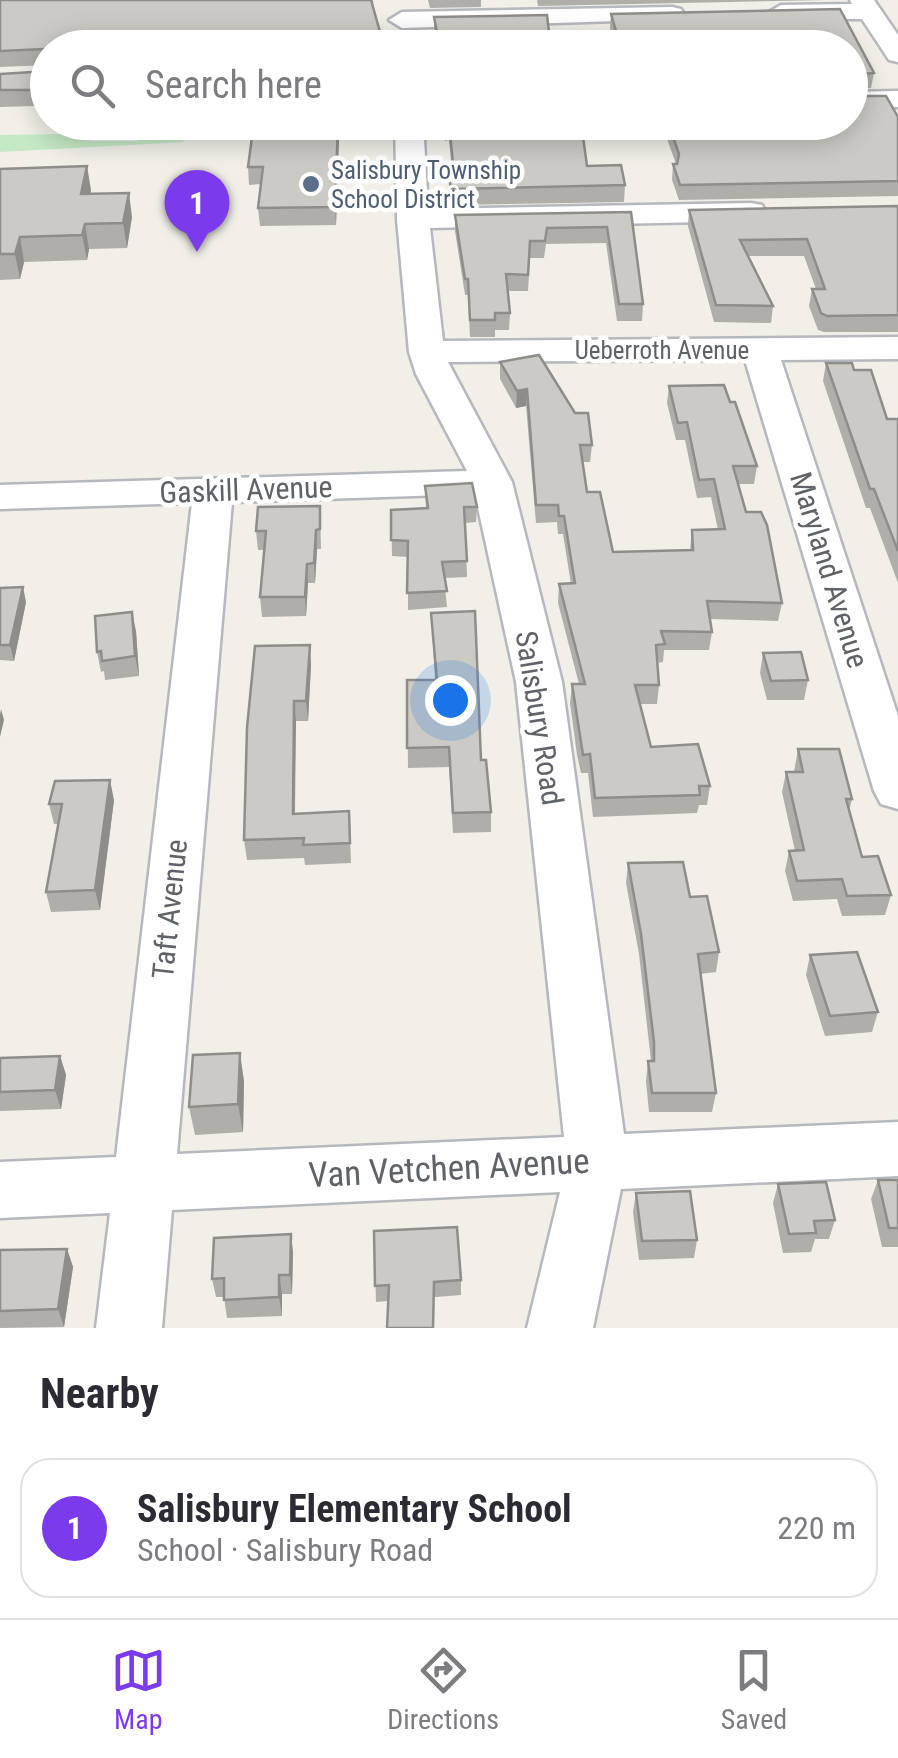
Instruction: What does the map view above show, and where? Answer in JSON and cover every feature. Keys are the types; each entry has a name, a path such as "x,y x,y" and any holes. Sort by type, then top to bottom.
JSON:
{"street":[{"path":"753,13 866,5 896,48"},
{"path":"401,10 695,14"},
{"path":"868,100 898,99"},
{"name":"Salisbury Road","path":"410,140 413,219 427,352 492,482 538,682 597,1161 560,1328"},
{"path":"413,219 782,211"},
{"name":"Ueberroth Avenue","path":"427,352 898,348"},
{"name":"Maryland Avenue","path":"760,350 898,791"},
{"name":"Gaskill Avenue","path":"0,497 492,482"},
{"name":"Taft Avenue","path":"129,1328 213,491"},
{"name":"Van Vetchen Avenue","path":"0,1190 898,1149"}],"green space":[{"path":"0,135 30,135 30,140 185,142 0,152"}],"building":[{"path":"0,0 371,0 379,30 30,30 30,50 0,51"},
{"path":"840,9 851,30 616,30 611,14"},
{"path":"547,15 549,30 437,30 434,17"},
{"path":"30,72 30,90 0,90 0,74"},
{"path":"868,96 886,96 898,117 898,181 680,185 673,164 677,164 679,154 674,140 868,140"},
{"name":"Salisbury Township School District","path":"252,140 337,140 335,207 258,208 263,167 248,167"},
{"path":"451,140 583,140 587,166 621,165 625,185 451,189 448,172 454,172"},
{"path":"87,166 81,194 129,193 123,223 85,224 82,235 20,237 15,254 0,254 0,169"},
{"path":"898,206 898,315 821,313 812,289 825,289 807,239 740,240 773,306 716,305 689,210"},
{"path":"631,212 643,304 619,304 607,227 547,228 545,241 530,241 528,275 506,274 510,313 495,313 495,320 470,320 468,279 455,215"},
{"path":"539,355 575,413 588,413 592,445 580,445 587,492 600,492 613,552 693,550 692,530 725,529 714,479 699,480 687,422 678,423 669,386 724,385 730,402 735,402 757,466 733,466 746,512 761,512 767,525 782,603 707,601 712,632 661,631 665,644 656,645 659,685 635,685 651,747 698,744 710,786 699,786 700,795 595,798 590,754 583,755 572,684 585,684 559,584 575,583 564,516 559,516 558,505 536,505 527,389 517,391 500,362"},
{"path":"826,363 852,363 854,370 871,370 887,419 898,419 898,551 874,489 870,489"},
{"path":"472,483 477,507 464,507 467,561 442,562 447,591 407,593 408,541 391,540 391,510 428,508 425,486"},
{"path":"320,506 320,529 316,530 314,563 307,564 305,597 260,597 266,531 256,531 258,507"},
{"path":"23,587 10,645 0,645 0,588"},
{"path":"475,611 481,760 486,760 491,812 453,813 449,747 407,748 407,680 437,680 431,613"},
{"path":"132,612 135,656 102,661 101,651 97,652 95,616"},
{"path":"310,645 306,701 294,701 293,814 349,811 350,843 303,845 304,838 244,840 247,728 255,646"},
{"path":"801,652 808,680 771,681 763,653"},
{"path":"798,749 839,749 852,799 846,799 862,857 878,856 891,895 847,896 842,879 797,881 789,851 804,850 786,772 803,772"},
{"path":"110,780 95,890 46,892 62,804 49,804 55,781"},
{"path":"683,862 690,897 707,896 719,952 698,954 716,1093 652,1093 648,1061 654,1061 654,1042 628,863"},
{"path":"857,952 878,1012 830,1016 810,955"},
{"path":"240,1053 238,1104 189,1107 193,1055"},
{"path":"60,1056 55,1090 0,1092 0,1058"},
{"path":"878,1180 898,1180 898,1228 889,1228"},
{"path":"826,1182 835,1220 814,1221 816,1233 789,1234 778,1184"},
{"path":"690,1191 697,1240 642,1241 636,1193"},
{"path":"457,1227 461,1280 434,1282 433,1328 387,1328 389,1285 375,1286 374,1231"},
{"path":"291,1234 290,1275 279,1275 279,1297 224,1300 224,1278 212,1279 214,1238"},
{"path":"67,1249 58,1309 0,1311 0,1250"}],"place":[{"name":"Salisbury Township School District","path":"311,184"},
{"name":"Salisbury Elementary School","path":"197,252"}]}
